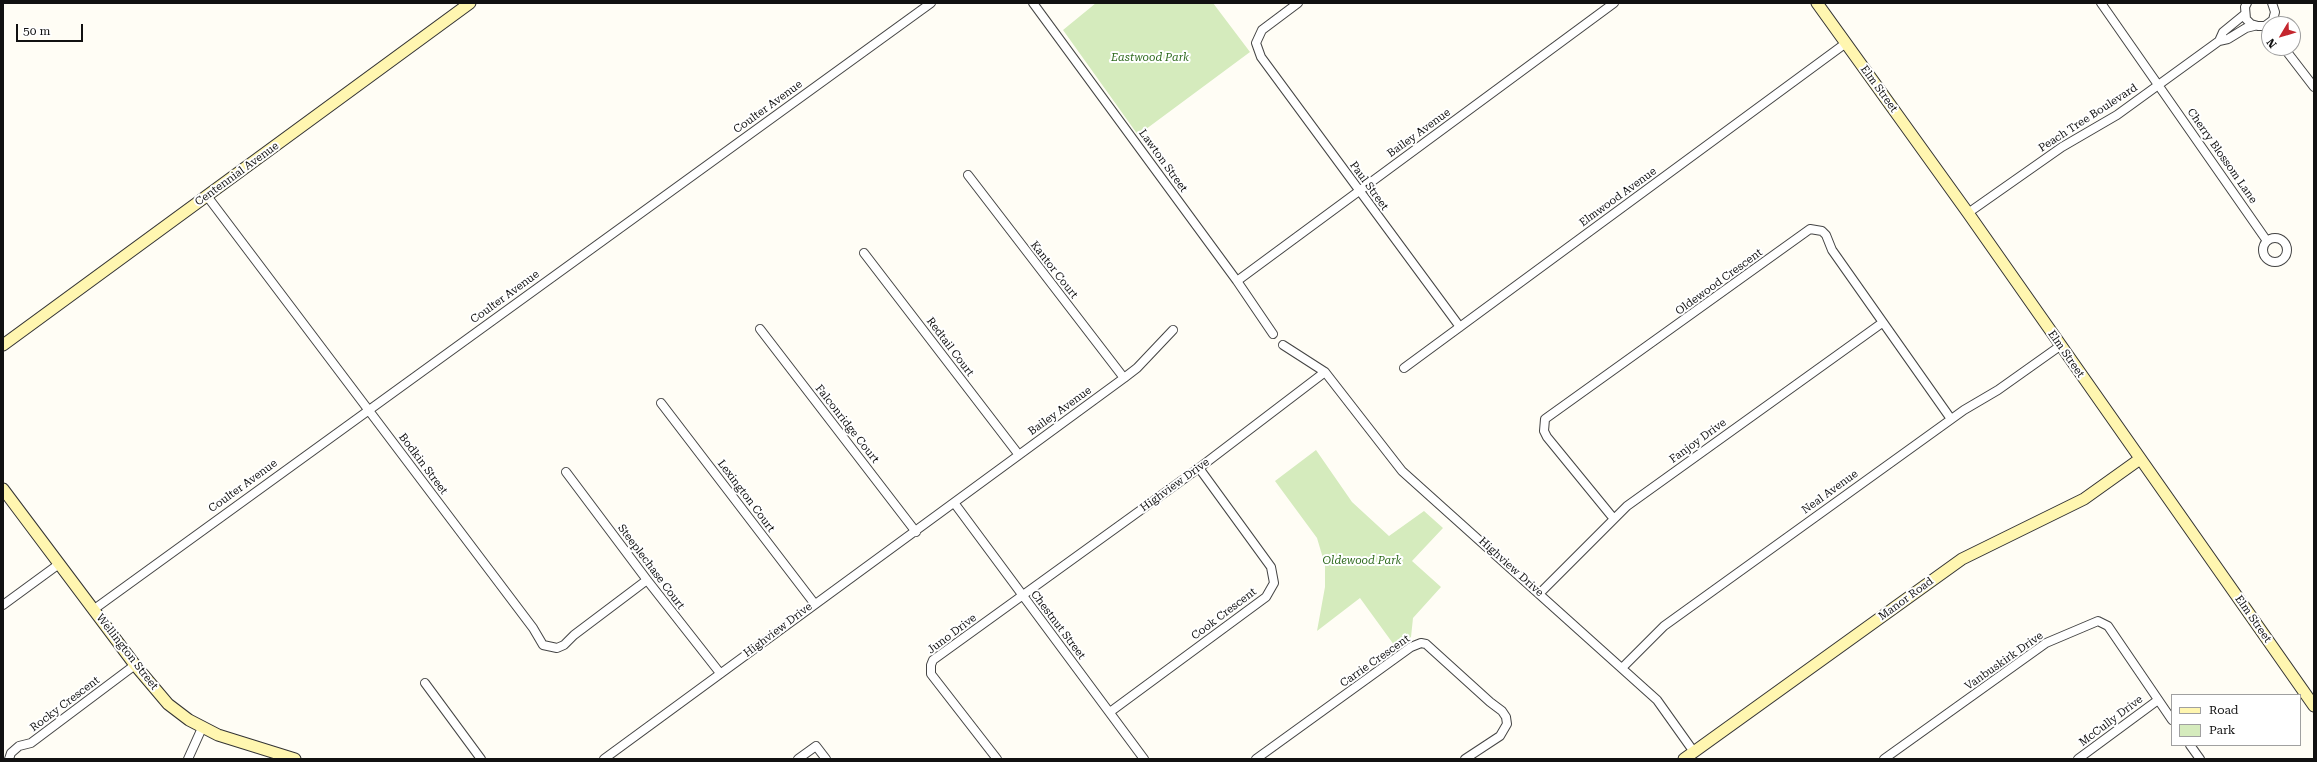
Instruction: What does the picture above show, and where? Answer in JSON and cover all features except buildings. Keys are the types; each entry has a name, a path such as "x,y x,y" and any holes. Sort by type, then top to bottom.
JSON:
{"main road":[{"name":"Centennial Avenue","path":"3,345 470,3"},
{"name":"Elm Street","path":"1817,3 1968,213 2314,706"},
{"name":"Manor Road","path":"1684,759 1697,755 1962,559 2084,499 2140,459"},
{"name":"Wellington Street","path":"3,489 93,610 168,704 202,728 295,759"}],"street":[{"name":"Coulter Avenue","path":"93,610 368,409 931,3"},
{"name":"Lawton Street","path":"1033,3 1237,281 1274,334"},
{"name":"Paul Street","path":"1298,3 1262,30 1256,43 1261,57 1460,327"},
{"name":"Bailey Avenue","path":"1237,281 1614,3"},
{"name":"Cherry Blossom Lane","path":"2101,3 2267,241"},
{"path":"2246,4 2244,14 2246,19 2261,28"},
{"path":"2274,16 2276,5"},
{"name":"Peach Tree Boulevard","path":"2219,41 2223,32 2244,14"},
{"name":"Peach Tree Boulevard","path":"1968,213 2062,147 2117,115 2219,41 2228,39 2246,28 2261,25"},
{"name":"Elmwood Avenue","path":"1404,368 1846,43"},
{"path":"2291,56 2314,87"},
{"name":"Kantor Court","path":"968,175 1124,378"},
{"name":"Bodkin Street","path":"207,196 533,628 543,645 557,648 564,645 574,635 647,580"},
{"name":"Oldewood Crescent","path":"1614,519 1547,437 1544,425 1549,415 1565,407 1810,229 1822,231 1826,235 1832,250 1951,419"},
{"name":"Redtail Court","path":"864,252 1019,455"},
{"name":"Fanjoy Drive","path":"1540,593 1614,519 1640,497 1882,323"},
{"name":"Falconridge Court","path":"760,329 916,532"},
{"name":"Bailey Avenue","path":"955,504 1137,368 1173,330"},
{"name":"Highview Drive","path":"1283,344 1325,372 1402,471 1540,593 1657,700 1697,755"},
{"name":"Neal Avenue","path":"1622,668 1664,626 1951,419 1998,390 2060,346"},
{"name":"Highview Drive","path":"1023,596 1199,468 1325,372"},
{"name":"Lexington Court","path":"661,403 814,603"},
{"name":"Cook Crescent","path":"1110,712 1266,597 1274,583 1272,567 1199,468"},
{"name":"Steeplechase Court","path":"566,472 647,580 720,673"},
{"name":"Highview Drive","path":"604,759 814,603 955,504"},
{"name":"Chestnut Street","path":"955,504 1144,759"},
{"path":"3,605 59,564"},
{"name":"Juno Drive","path":"997,759 932,674 930,665 935,658 1023,596"},
{"name":"Vanbuskirk Drive","path":"1884,759 2046,643 2092,622 2103,622 2108,626 2171,719"},
{"name":"Carrie Crescent","path":"1256,759 1411,647 1421,642 1431,648 1490,702 1502,711 1506,717 1507,724 1500,736 1465,759"},
{"name":"Rocky Crescent","path":"9,759 11,753 19,746 31,743 136,665"},
{"path":"425,683 481,759"},
{"name":"McCully Drive","path":"2078,759 2158,700"},
{"path":"188,759 202,728"},
{"path":"798,759 816,746 826,759"},
{"path":"2191,746 2200,759"}],"green space":[{"name":"Eastwood Park","path":"1096,3 1213,3 1250,52 1138,135 1063,30"},
{"name":"Oldewood Park","path":"1316,450 1352,502 1389,536 1424,511 1443,528 1412,561 1441,587 1413,618 1411,637 1397,649 1360,598 1317,631 1325,587 1325,565 1317,538 1275,481"}]}
